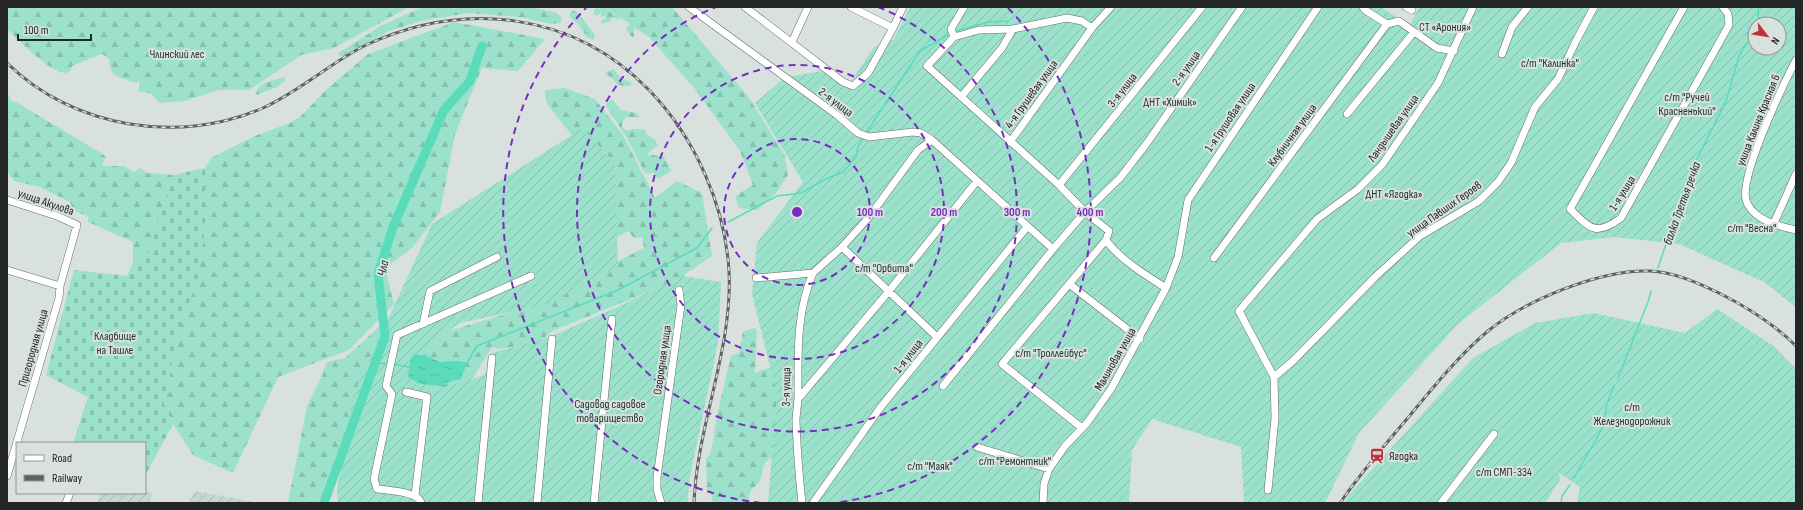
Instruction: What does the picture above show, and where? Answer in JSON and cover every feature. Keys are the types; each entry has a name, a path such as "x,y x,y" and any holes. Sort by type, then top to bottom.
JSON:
{"street":[{"name":"2-я улица","path":"689,7 837,115 858,133 869,137 913,132 921,133 932,140 1053,249"},
{"path":"745,7 843,82 853,86 868,73 903,7"},
{"path":"792,42 808,7"},
{"path":"851,7 893,28"},
{"path":"964,7 951,29 954,38 979,30 1012,29 1066,18 1082,21 1092,28"},
{"name":"4-я Грушевая улица","path":"954,38 927,66 1010,142 1092,28 1110,7"},
{"name":"3-я улица","path":"1059,185 1202,7"},
{"name":"2-я улица","path":"943,386 1053,249 1085,212 1120,178 1147,144 1242,7"},
{"name":"1-я Грушовая улица","path":"1180,248 1188,200 1318,7"},
{"path":"1363,7 1365,10 1387,24 1399,21 1438,48 1454,51"},
{"name":"Ландышевая улица","path":"1274,377 1239,311 1317,219 1358,189 1382,165 1438,83 1473,7"},
{"path":"1502,54 1512,27 1528,7"},
{"name":"улица Павших Героев","path":"1274,377 1293,361 1375,277 1420,236 1474,205 1498,182 1511,163 1526,125 1536,107 1558,79 1594,7"},
{"name":"1-я улица","path":"1684,7 1570,209 1590,228 1601,229 1610,226 1621,218 1729,25 1728,14 1723,7"},
{"name":"Клубничная улица","path":"1214,258 1387,24"},
{"path":"961,97 1002,48 1012,29"},
{"path":"1347,114 1414,32"},
{"name":"улица Калина Красная 6","path":"1773,225 1751,209 1744,195 1756,149 1787,77 1796,60"},
{"name":"3-я улица","path":"802,503 798,468 797,365 803,300 813,273 842,247 869,217 918,150 932,140"},
{"path":"1010,142 1059,185 1085,212 1109,231 1106,240 1002,364 1082,428"},
{"path":"1796,174 1773,225 1796,230"},
{"path":"798,399 889,291 977,182"},
{"name":"улица Акулова","path":"7,200 57,216 77,225"},
{"name":"Пригородная улица","path":"17,442 59,298 60,286 77,225"},
{"name":"1-я улица","path":"813,503 880,408 1027,227"},
{"path":"1106,240 1111,247 1132,265 1166,288"},
{"path":"842,247 937,337"},
{"name":"Малиновая улица","path":"1043,503 1044,484 1049,469 1111,389 1140,339 1166,288 1180,248"},
{"path":"423,324 430,291 497,256"},
{"path":"7,270 60,286"},
{"path":"756,278 813,273"},
{"path":"421,503 415,495 377,489 374,479 392,394 386,386 397,335 531,276"},
{"path":"1070,283 1073,287 1140,339"},
{"name":"Огородная улица","path":"661,503 657,489 658,477 681,305 679,290"},
{"path":"594,503 612,319"},
{"path":"537,503 552,340"},
{"path":"478,503 492,358"},
{"path":"1268,490 1275,418 1274,377"},
{"path":"406,392 427,397 415,495"},
{"path":"1441,503 1494,434"},
{"name":"Пригородная улица","path":"7,476 16,445"},
{"path":"977,447 1049,469"}],"shaded area":[{"path":"146,491 153,493 149,503 97,503 101,494 146,494"},
{"path":"195,491 260,503 188,503"}],"green space":[{"name":"Члинский лес","path":"7,7 409,7 334,48 301,55 249,90 218,90 185,101 161,103 156,100 152,94 138,91 140,83 138,81 136,83 116,76 112,72 109,60 105,55 101,54 72,66 68,72 61,72 51,68 30,51 7,29"},
{"path":"422,7 529,7 555,12 562,18 560,23 552,24 519,17 468,13 421,21 389,31 342,57 337,54 379,27"},
{"path":"599,7 604,7 620,18 620,20 613,17 609,22 601,24 601,21 606,18 605,16 601,17 601,13 597,16 593,14 596,8 601,10"},
{"path":"605,7 672,7 750,99 785,156 788,175 776,193 757,210 739,208 735,196 753,185 740,151 695,89 650,38 634,27 634,37 632,37 627,31 627,27 630,24"},
{"path":"910,7 1381,7 1410,26 1419,7 1796,7 1796,307 1764,282 1679,244 1615,237 1561,243 1458,324 1359,433 1325,503 1244,503 1241,447 1152,419 1132,450 1129,503 768,503 777,394 752,294 757,243 803,182 755,103 784,78 821,71 847,88 874,47 894,39"},
{"path":"573,10 579,14 595,35 593,40 586,36 578,24 570,17 570,13"},
{"path":"454,22 545,39 518,71 482,68 455,134 440,212 412,248 385,268 394,304 349,350 278,377 233,473 193,455 173,424 164,404 177,336 198,277 205,230 205,168 211,158 255,136 290,123 300,117 326,90 368,54"},
{"path":"612,69 614,69 621,78 631,82 631,85 618,85 611,77 605,74 607,71 612,71"},
{"path":"283,77 286,80 277,87 256,95 257,90 263,84"},
{"path":"565,88 595,99 623,135 655,198 677,181 702,193 712,256 685,274 681,284 666,285 552,331 539,343 498,349 492,347 473,378 456,388 435,393 426,387 448,363 438,361 421,362 424,342 441,330 452,330 543,303 594,273 644,248 642,237 634,238 628,231 609,242 579,144 547,104 545,90"},
{"path":"7,91 11,101 16,102 101,153 106,157 102,166 124,166 134,172 140,168 148,173 174,175 167,200 160,209 155,253 146,253 140,260 133,263 133,242 88,222 88,216 74,211 70,202 40,187 14,181 7,171"},
{"path":"612,99 621,110 636,113 640,117 626,117 622,123 622,127 627,131 633,129 644,129 647,135 654,139 658,145 648,153 649,156 653,155 664,157 671,171 658,179 654,172 648,174 644,172 627,138 606,106"},
{"name":"Садовод садовое товарищество","path":"583,128 615,164 618,267 544,305 460,323 430,343 425,358 430,391 485,375 492,353 550,337 682,276 721,282 718,343 689,481 688,503 338,503 337,490 353,395 432,224"},
{"name":"Кладбище на Ташле","path":"205,168 205,230 198,277 177,336 164,404 173,424 146,474 146,442 73,442 88,397 46,375 74,270 127,276 133,263 140,260 146,253 155,253 153,241 160,209 167,200 174,175"},
{"name":"с/т Железнодорожник","path":"1717,309 1775,347 1796,369 1796,503 1577,503 1580,487 1559,473 1560,480 1545,503 1344,503 1349,495 1473,358 1535,323 1594,313 1685,333"},
{"path":"391,316 331,495 326,499 327,503 288,503 307,406 327,362 345,358"},
{"path":"754,328 757,330 755,373 774,366 779,394 778,451 764,464 760,481 750,492 748,503 713,503 711,494 707,492 706,459 711,452 718,411 731,356 739,353 743,332"}],"water":[{"path":"414,354 427,356 440,362 457,361 467,363 461,379 451,381 442,386 421,384 408,377 411,358"}],"waterway":[{"name":"балка Третья речка","path":"1758,7 1759,16"},
{"path":"956,31 988,22 1009,21"},
{"path":"866,133 920,51 948,35"},
{"name":"балка Третья речка","path":"1658,268 1688,177 1726,101 1739,56 1747,43"},
{"name":"Чла","path":"324,503 385,336 378,274 393,227 444,110 470,81 482,46"},
{"path":"728,222 777,196 801,193 826,179 843,172 856,157 858,147 863,138"},
{"path":"465,364 477,346 618,290 697,248 712,228"},
{"name":"балка Третья речка","path":"1618,378 1651,291"},
{"path":"375,363 388,364"},
{"path":"392,364 410,367"},
{"name":"балка Третья речка","path":"1574,478 1603,427 1607,403 1614,386"},
{"name":"балка Третья речка","path":"1561,503 1562,496 1570,485"}],"railway":[{"path":"7,63 34,85 63,103 95,116 128,124 162,127 197,126 231,119 263,108 290,94 340,60 366,45 403,31 441,22 479,19 516,21 552,29 587,44 620,64 650,91 681,130 694,151 714,197 726,246 729,271 729,300 726,329 701,445 694,503"},
{"path":"1340,503 1372,461 1435,385 1455,362 1488,331 1522,308 1587,281 1609,275 1631,272 1650,271 1668,273 1703,285 1740,304 1760,316 1796,346"}],"place":[{"name":"Ягодка","path":"1377,456"}],"park label":[{"name":"СТ «Арония»","path":"1445,27"},
{"name":"с/т \"Калинка\"","path":"1550,63"},
{"name":"ДНТ «Химик»","path":"1170,102"},
{"name":"с/т \"Ручей Красненький\"","path":"1687,104"},
{"name":"ДНТ «Ягодка»","path":"1394,194"},
{"name":"с/т \"Весна\"","path":"1752,228"},
{"name":"с/т \"Орбита\"","path":"884,268"},
{"name":"с/т \"Троллейбус\"","path":"1051,353"},
{"name":"с/т \"Ремонтник\"","path":"1015,461"},
{"name":"с/т \"Маяк\"","path":"930,466"},
{"name":"с/т СМП-334","path":"1504,472"}]}
